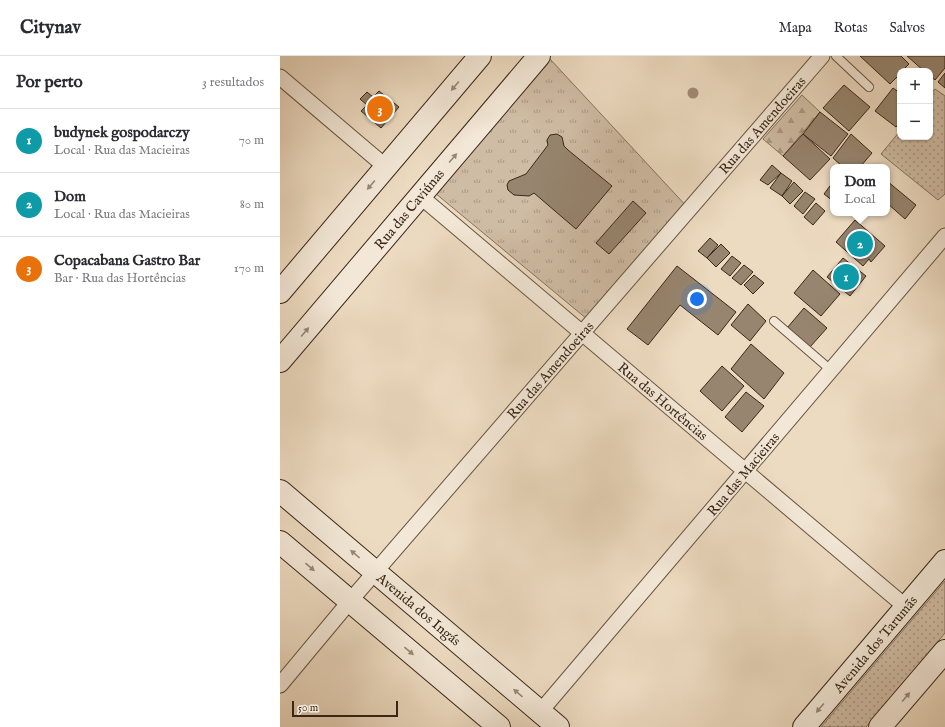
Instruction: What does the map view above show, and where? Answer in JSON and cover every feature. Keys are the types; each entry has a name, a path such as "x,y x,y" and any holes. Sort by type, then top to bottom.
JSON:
{"street":[{"path":"280,292 480,56"},
{"name":"Rua das Caviúnas","path":"280,361 539,56"},
{"name":"Rua das Amendoeiras","path":"280,685 350,601 822,56"},
{"path":"280,77 386,167"},
{"name":"Rua das Hortências","path":"420,196 906,607"},
{"name":"Rua das Macieiras","path":"540,712 832,371 945,236"},
{"name":"Avenida dos Ingás","path":"280,491 558,727"},
{"path":"280,542 499,727"},
{"name":"Avenida dos Tarumãs","path":"804,727 945,561"},
{"path":"880,727 945,651"}],"lane":[{"path":"836,56 868,87"},
{"path":"774,321 832,371"}],"green space":[{"path":"550,59 689,209 593,324 435,193"},
{"path":"935,89 945,96 945,194 938,200 881,154 897,135 897,140 933,140 933,91"},
{"path":"802,95 820,112 783,156 763,139"},
{"path":"945,581 945,633 866,727 821,727"}],"building":[{"path":"860,56 901,56 909,64 905,68 897,68 897,77 890,84"},
{"path":"907,56 945,56 945,68 935,80 933,78 933,68 921,68"},
{"path":"945,73 945,88 938,82"},
{"path":"844,85 870,107 849,131 823,108"},
{"path":"893,88 897,91 896,127 875,111"},
{"path":"379,91 399,107 381,128 361,111 367,105 360,99 367,92 373,97"},
{"path":"820,112 848,134 831,156 803,134"},
{"path":"557,134 562,137 564,146 568,150 612,186 576,229 534,193 529,196 514,195 508,190 507,185 509,181 526,174 548,145 547,140 550,135"},
{"path":"803,134 830,159 810,180 783,156"},
{"path":"851,134 872,153 863,164 840,164 833,158"},
{"path":"772,165 781,173 768,185 760,180"},
{"path":"781,173 792,181 782,196 770,188"},
{"path":"794,182 803,191 790,204 782,196"},
{"path":"890,183 916,205 905,219 890,206"},
{"path":"830,186 830,199 824,194"},
{"path":"805,192 815,199 803,214 794,206"},
{"path":"633,201 646,213 609,254 596,243"},
{"path":"816,203 825,211 813,225 804,217"},
{"path":"855,220 885,246 871,262 869,259 863,266 836,242"},
{"path":"710,238 718,245 707,258 698,251"},
{"path":"721,244 730,253 716,267 707,258"},
{"path":"732,256 741,263 730,276 721,269"},
{"path":"843,258 866,276 850,296 827,277"},
{"path":"744,265 753,272 741,285 732,278"},
{"path":"677,266 736,312 718,335 680,305 648,345 627,329"},
{"path":"813,270 840,294 821,316 794,293"},
{"path":"754,275 764,283 753,294 744,285"},
{"path":"748,304 766,321 750,341 731,325"},
{"path":"804,308 827,328 810,347 787,328"},
{"path":"751,344 784,373 764,399 731,369"},
{"path":"722,366 744,386 722,411 700,391"},
{"path":"746,392 764,406 742,432 725,417"}],"place":[{"name":"Copacabana Gastro Bar","path":"380,109"},
{"name":"Dom","path":"860,244"},
{"name":"budynek gospodarczy","path":"846,277"}]}
